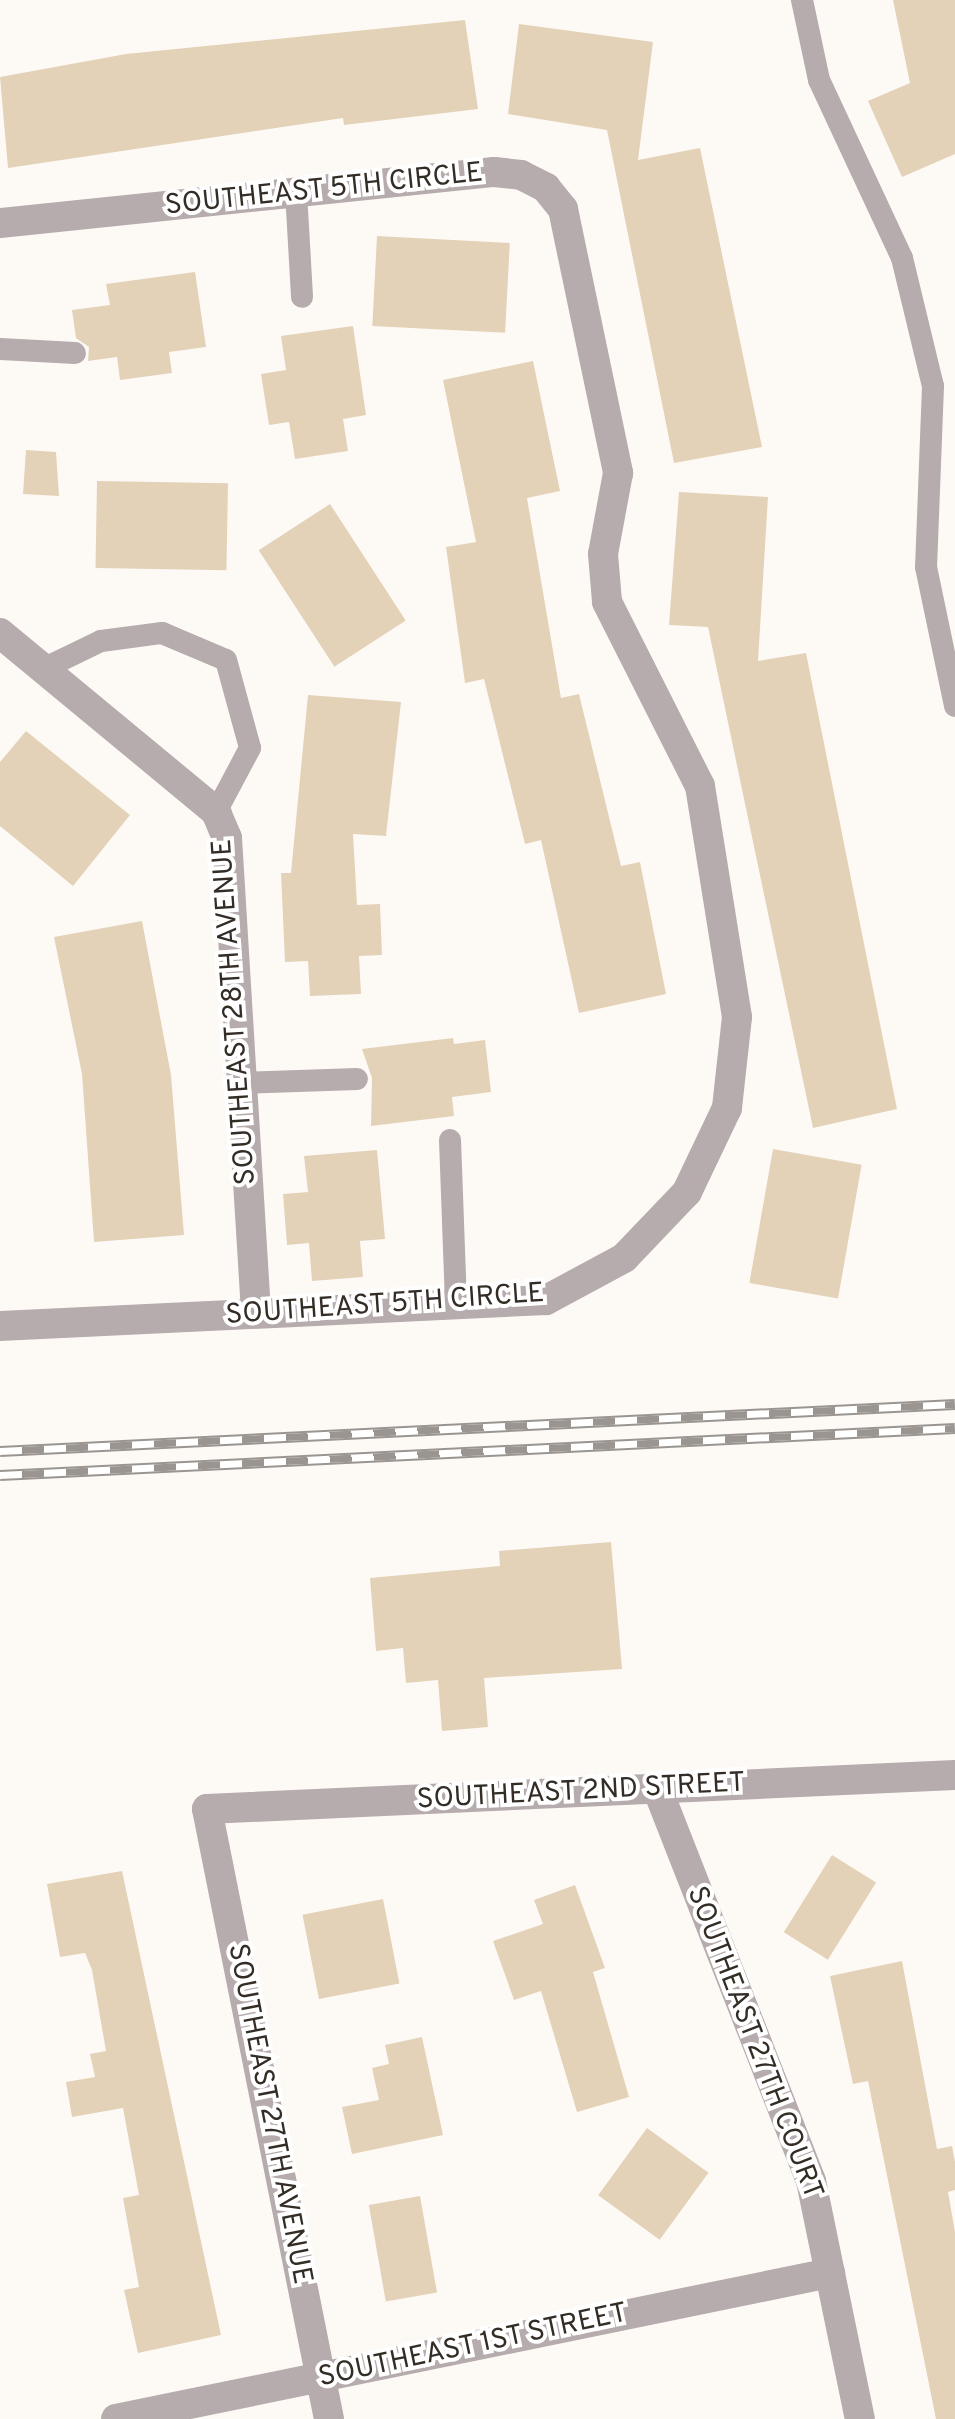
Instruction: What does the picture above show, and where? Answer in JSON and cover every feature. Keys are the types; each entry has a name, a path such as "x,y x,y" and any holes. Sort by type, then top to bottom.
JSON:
{"street":[{"name":"SOUTHEAST 5TH CIRCLE","path":"0,223 494,172 534,182 563,209 618,474 603,554 608,602 700,786 737,1016 734,1078 716,1138 687,1192 647,1238 598,1276 546,1300 0,1326"},
{"name":"SOUTHEAST 28TH AVENUE","path":"0,633 216,812 226,838 256,1314"},
{"name":"SOUTHEAST 2ND STREET","path":"207,1809 955,1775"},
{"name":"SOUTHEAST 27TH COURT","path":"657,1788 810,2181 860,2419"},
{"name":"SOUTHEAST 27TH AVENUE","path":"207,1809 329,2419"},
{"name":"SOUTHEAST 1ST STREET","path":"116,2419 830,2273"}],"lane":[{"path":"802,0 819,80 902,258 933,386 926,567 955,706"},
{"path":"296,192 302,298"},
{"path":"0,348 74,353"},
{"path":"43,669 101,641 162,632 226,660 250,748 216,812"},
{"path":"242,1083 357,1079"},
{"path":"450,1140 456,1304"}],"building":[{"path":"893,0 955,0 955,154 902,177 868,101 910,83"},
{"path":"465,20 478,109 344,125 343,118 8,168 0,77 126,54"},
{"path":"519,24 653,42 638,160 700,148 762,447 674,463 607,130 508,114"},
{"path":"377,236 510,243 505,333 372,326"},
{"path":"195,272 206,347 169,352 172,373 120,380 117,357 88,361 89,347 76,338 72,310 110,305 106,284"},
{"path":"353,326 366,415 343,419 348,451 295,459 289,422 269,425 261,374 286,370 281,336"},
{"path":"533,361 560,491 527,498 561,698 579,694 621,866 640,862 666,994 579,1013 541,840 525,844 484,679 465,683 446,547 476,542 443,380"},
{"path":"26,450 56,452 59,496 23,494"},
{"path":"97,481 228,483 226,570 95,568"},
{"path":"679,492 768,497 758,661 806,653 897,1109 813,1128 708,627 669,625"},
{"path":"330,504 406,621 334,667 259,550"},
{"path":"308,695 401,702 386,836 353,834 357,905 380,904 382,955 359,956 361,994 310,996 308,961 285,962 281,873 291,873"},
{"path":"26,731 130,815 73,886 0,826 0,762"},
{"path":"142,921 171,1075 184,1235 94,1242 82,1074 54,937"},
{"path":"453,1038 454,1044 485,1040 491,1092 452,1097 454,1116 371,1126 372,1078 362,1049"},
{"path":"773,1149 862,1165 838,1299 749,1283"},
{"path":"377,1150 385,1239 360,1241 363,1277 312,1281 309,1243 287,1245 283,1194 308,1192 304,1156"},
{"path":"611,1542 622,1669 484,1678 488,1727 442,1731 438,1680 406,1683 403,1648 376,1651 370,1578 500,1566 499,1551"},
{"path":"832,1855 876,1883 828,1960 784,1932"},
{"path":"122,1871 221,2335 138,2353 124,2290 139,2287 123,2198 139,2195 123,2108 72,2117 66,2082 95,2077 90,2054 106,2051 92,1970 85,1953 60,1957 47,1884"},
{"path":"575,1885 605,1968 593,1972 629,2097 577,2112 541,1991 514,2000 493,1941 543,1924 534,1900"},
{"path":"383,1899 399,1983 319,1999 303,1915"},
{"path":"902,1961 937,2149 952,2146 955,2162 955,2190 948,2192 955,2232 955,2419 936,2419 868,2081 853,2084 830,1976"},
{"path":"422,2037 443,2135 352,2154 342,2107 379,2100 372,2068 389,2064 385,2045"},
{"path":"647,2128 708,2173 660,2240 598,2195"},
{"path":"420,2196 437,2293 386,2302 369,2205"}],"railway":[{"path":"0,1451 955,1404"},
{"path":"0,1475 955,1428"}]}
